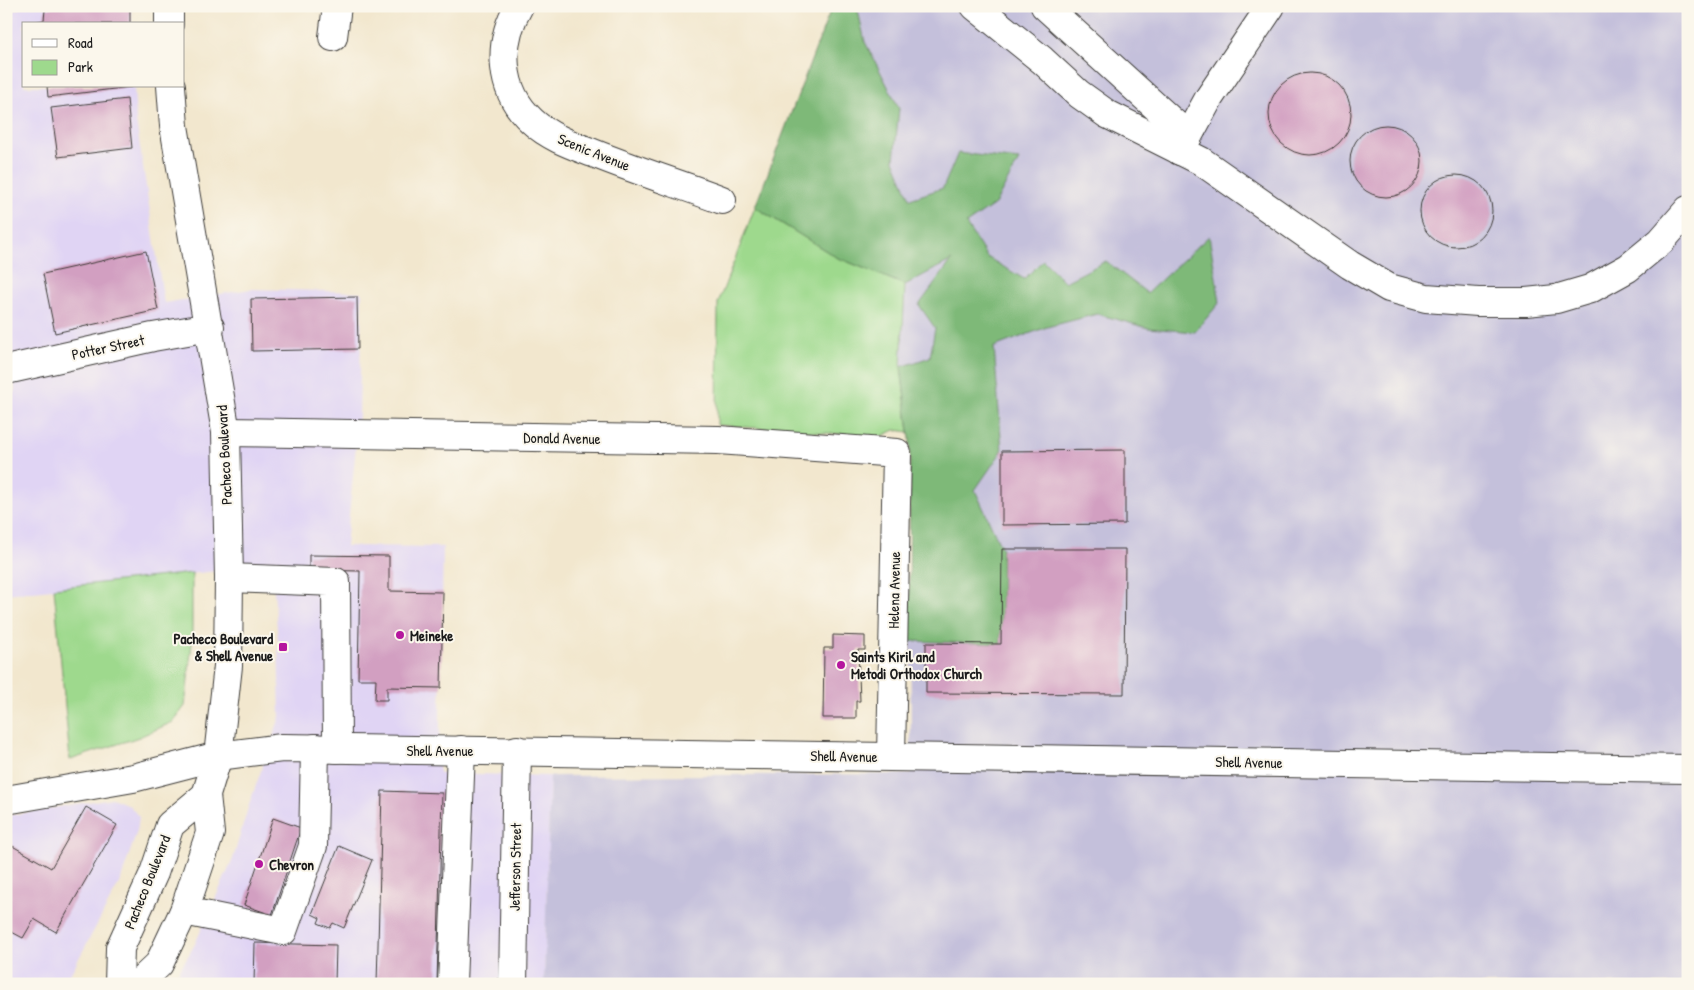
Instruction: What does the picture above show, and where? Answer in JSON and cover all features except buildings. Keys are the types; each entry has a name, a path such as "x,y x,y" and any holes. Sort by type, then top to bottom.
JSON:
{"street":[{"path":"169,6 169,22"},
{"path":"333,37 337,6"},
{"name":"Scenic Avenue","path":"520,6 512,18 505,43 504,74 513,100 532,122 559,139 722,200"},
{"path":"975,6 1042,60 1079,94 1107,114 1184,144"},
{"path":"1045,6 1201,162 1350,265 1389,288 1426,298 1526,302 1556,299 1590,288 1628,268 1661,241 1688,210"},
{"path":"1184,144 1209,98 1271,6"},
{"name":"Pacheco Boulevard","path":"138,984 159,964 184,911 210,833 206,795 218,756 228,666 229,578 226,432 210,327 174,126 171,88"},
{"name":"Potter Street","path":"6,370 153,337 210,327"},
{"name":"Donald Avenue","path":"226,432 718,440 897,453"},
{"name":"Helena Avenue","path":"891,756 897,453"},
{"path":"184,911 283,932 313,846 326,749 336,582 229,578"},
{"name":"Shell Avenue","path":"6,800 132,778 218,756 282,748 517,750 1688,769"},
{"path":"452,984 461,750"},
{"name":"Jefferson Street","path":"513,984 517,750"},
{"name":"Pacheco Boulevard","path":"119,984 120,948 154,873 170,825 206,795"}],"shaded area":[{"path":"24,6 131,6 132,22 22,22 22,88 134,88 136,121 164,303 251,289 362,292 359,415 346,546 443,547 439,773 550,776 544,984 171,984 194,946 233,859 248,808 280,717 278,641 272,565 6,594 6,398 15,391 6,310 6,14"},
{"path":"834,6 1688,6 1688,984 544,984 550,776 911,774 910,439 901,367 910,200"},
{"path":"112,798 129,805 139,817 137,831 120,882 65,984 6,984 6,816"}],"green space":[{"path":"832,6 857,6 865,42 899,108 894,160 910,199 943,188 958,153 1019,160 995,204 966,224 987,257 1024,279 1043,260 1065,282 1106,261 1147,293 1209,236 1220,302 1195,332 1148,328 1097,314 1047,327 994,347 1002,451 975,490 1002,549 1001,644 909,641 910,439 901,367 930,357 935,328 919,305 952,260 905,285 836,257 755,207"},
{"path":"755,207 836,257 905,285 901,367 909,432 895,430 880,437 717,425 718,303"},
{"path":"192,573 192,643 185,706 173,722 139,737 70,760 54,588"}],"place":[{"name":"Meineke","path":"400,635"},
{"name":"Pacheco Boulevard & Shell Avenue","path":"283,647"},
{"name":"Saints Kiril and Metodi Orthodox Church","path":"841,665"},
{"name":"Chevron","path":"259,864"}]}
